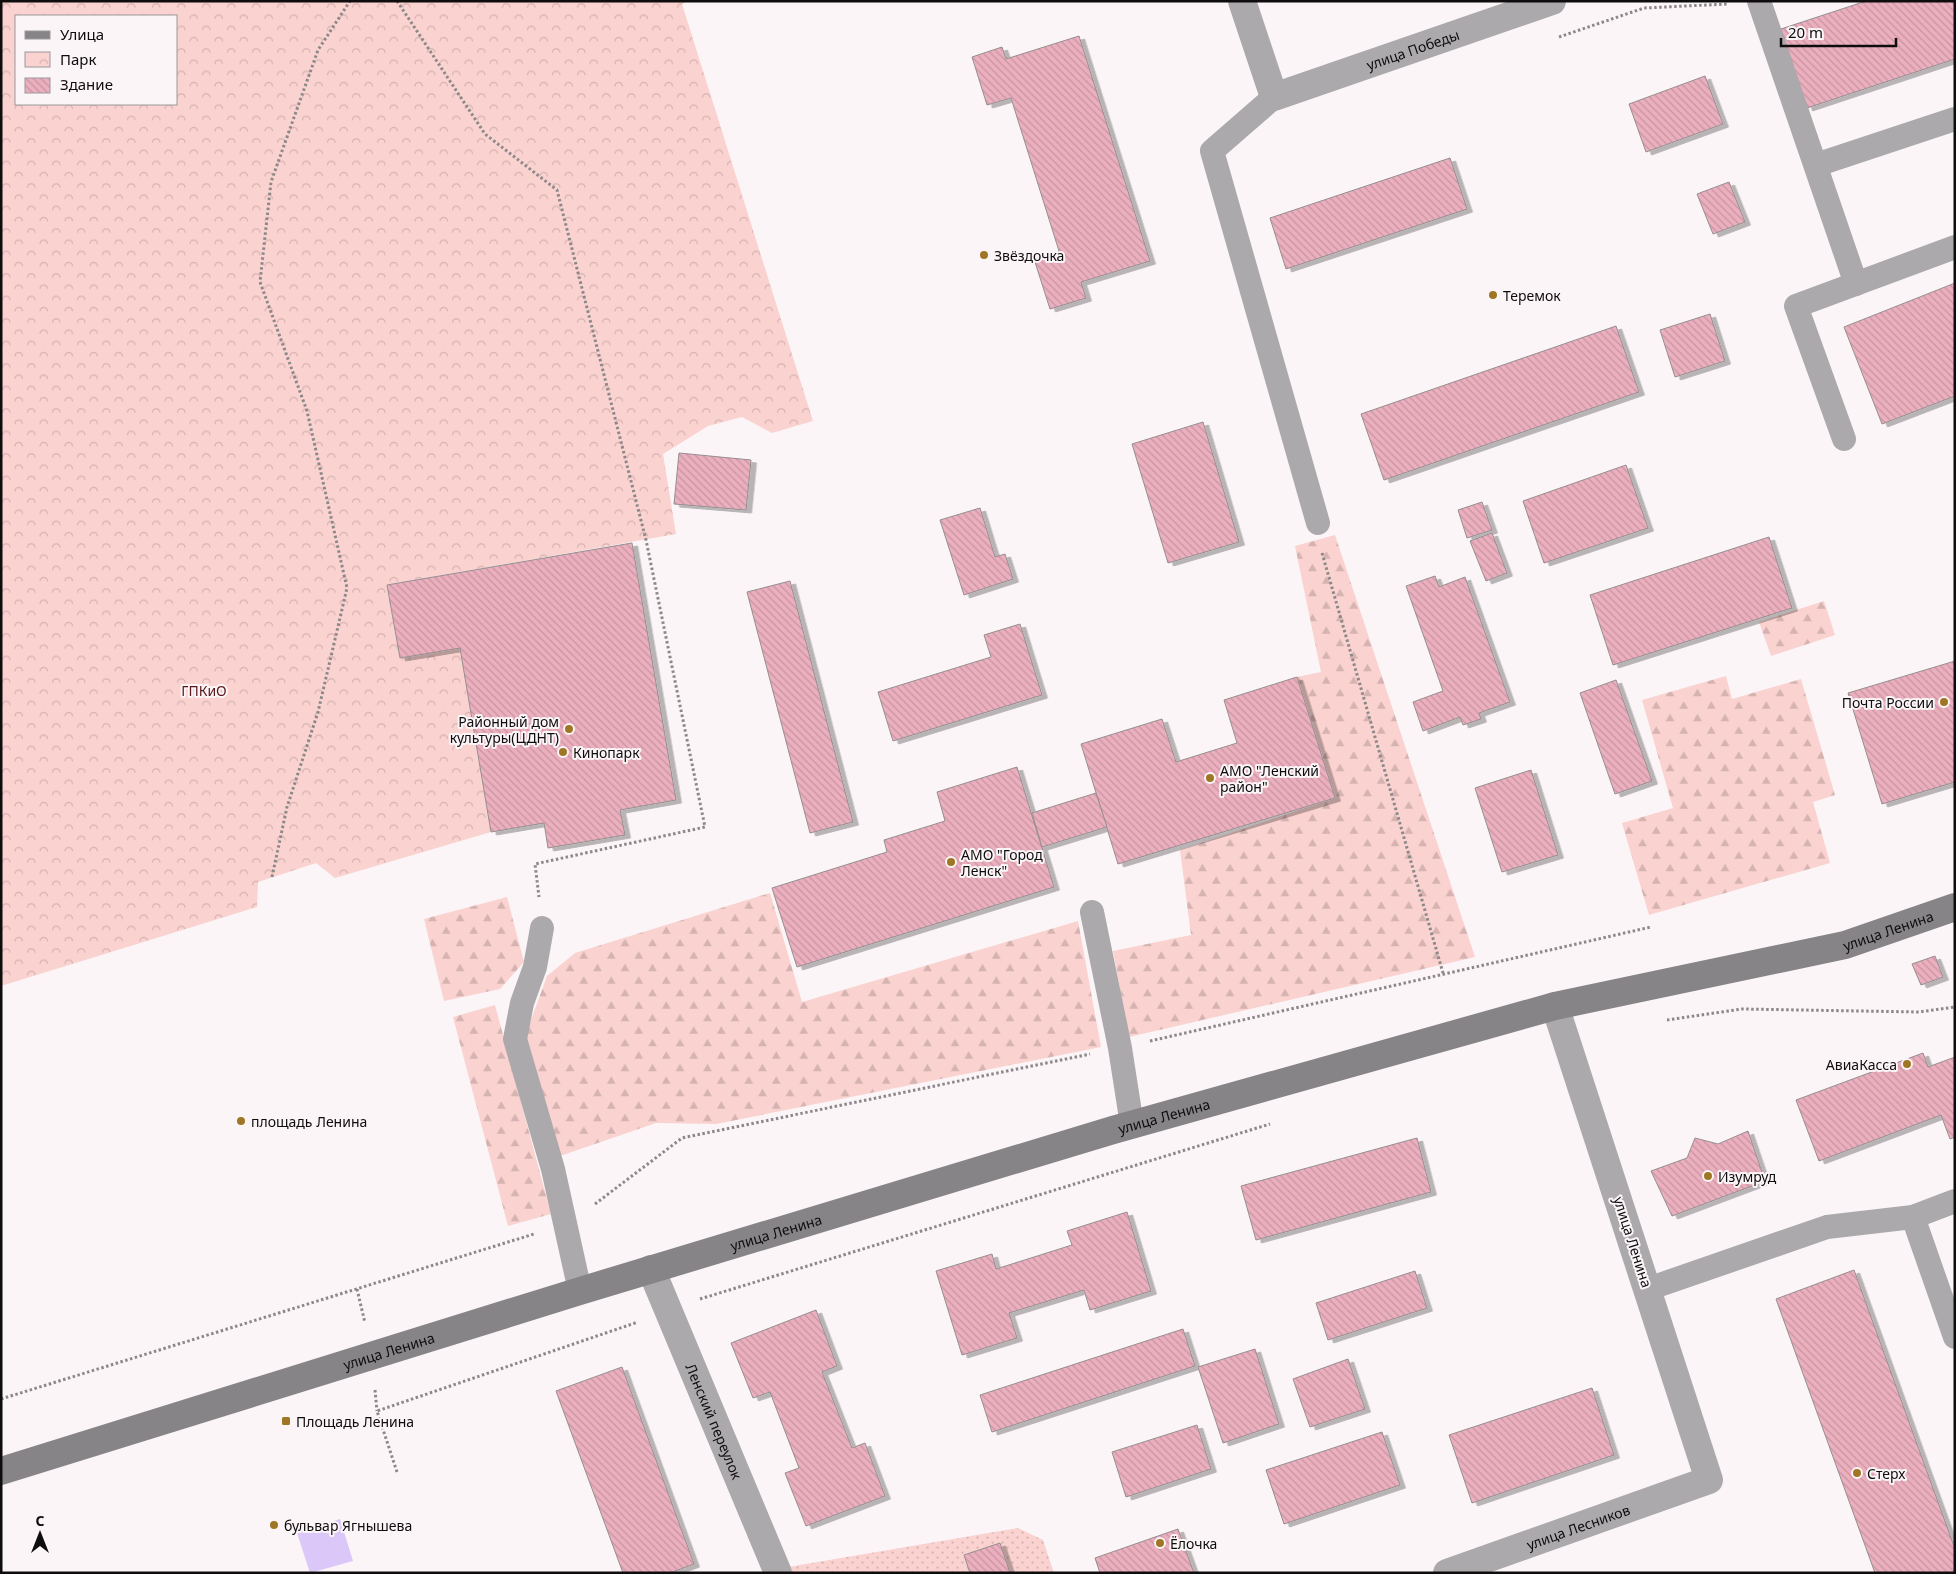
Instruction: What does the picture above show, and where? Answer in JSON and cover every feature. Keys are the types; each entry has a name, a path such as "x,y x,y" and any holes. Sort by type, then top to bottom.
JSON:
{"main road":[{"name":"улица Ленина","path":"1,1471 651,1269 1132,1125 1555,1006 1845,945 1955,907"}],"street":[{"path":"1242,1 1274,97"},
{"name":"улица Победы","path":"1274,97 1552,1"},
{"name":"улица Ленина","path":"1555,1006 1709,1480"},
{"name":"Ленский переулок","path":"651,1269 778,1573"},
{"name":"улица Лесников","path":"1447,1573 1709,1480"}],"lane":[{"path":"1760,2 1856,284"},
{"path":"1274,97 1212,151 1318,523"},
{"path":"1816,164 1955,119"},
{"path":"1844,439 1796,306 1955,247"},
{"path":"1092,912 1120,1048 1132,1125"},
{"path":"542,928 535,967 522,1003 515,1038 552,1168 580,1291"},
{"path":"1648,1289 1826,1228 1913,1217 1955,1201"},
{"path":"1913,1217 1955,1337"}],"path":[{"path":"272,877 288,807 318,712 347,588 307,411 260,282 270,182 318,50 350,1"},
{"path":"397,1 485,134 557,190 646,540 705,827 535,864 542,928"},
{"path":"1550,41 1644,8 1760,2"},
{"path":"1318,523 1318,538 1443,973"},
{"path":"1,1399 573,1221 682,1138 1120,1048 1652,927"},
{"path":"1657,1021 1742,1009 1919,1012 1955,1006"},
{"path":"397,1472 377,1410 669,1311 692,1301 1274,1123"}],"green space":[{"name":"ГПКиО","path":"1,1 688,1 682,4 813,421 772,433 742,417 708,426 663,454 676,534 387,585 400,658 460,648 491,832 335,878 316,863 258,882 257,907 1,986"},
{"path":"1335,535 1475,957 1129,1037 1113,951 1191,935 1180,850 1335,798 1297,677 1321,672 1295,546"},
{"path":"1824,601 1835,635 1771,656 1759,622"},
{"path":"1726,676 1732,699 1801,679 1835,795 1813,802 1830,863 1649,915 1622,823 1673,808 1642,700"},
{"path":"770,893 802,1002 1078,921 1101,1047 716,1124 656,1123 560,1156 523,1042 547,976 575,953"},
{"path":"507,897 524,962 500,989 444,1001 424,919"},
{"path":"495,1005 551,1214 508,1226 453,1017"},
{"path":"1018,1528 1043,1540 1054,1573 790,1573 788,1567"}],"shaded area":[{"path":"340,1519 353,1561 310,1573 297,1533"}],"building":[{"path":"1866,1 1955,1 1955,59 1807,108 1781,29"},
{"path":"1079,36 1150,261 1081,282 1086,298 1050,309 1034,259 1059,251 1011,98 987,105 972,57 1002,47 1006,59"},
{"path":"1705,76 1723,124 1646,152 1629,104"},
{"path":"1450,158 1467,209 1286,269 1270,218"},
{"path":"1729,182 1745,222 1713,234 1697,194"},
{"path":"1955,283 1955,396 1882,424 1844,327"},
{"path":"1710,314 1725,361 1675,377 1660,330"},
{"path":"1616,326 1639,392 1384,480 1361,414"},
{"path":"1203,422 1239,542 1168,563 1132,444"},
{"path":"679,453 751,460 746,510 674,504"},
{"path":"1626,465 1648,528 1544,563 1523,501"},
{"path":"1482,502 1492,530 1467,538 1458,510"},
{"path":"980,508 995,557 1005,554 1013,579 964,595 940,520"},
{"path":"1492,533 1507,573 1486,581 1470,541"},
{"path":"1769,537 1792,608 1613,665 1590,595"},
{"name":"Районный дом культуры(ЦДНТ)","path":"632,543 676,800 620,810 625,835 548,848 544,823 491,832 460,648 400,658 387,585"},
{"path":"1435,576 1439,587 1465,577 1510,702 1479,713 1481,719 1463,725 1460,717 1423,731 1413,702 1443,691 1406,586"},
{"path":"790,581 853,822 810,833 747,592"},
{"path":"1020,624 1042,695 893,741 878,692 991,657 984,635"},
{"path":"1955,661 1955,782 1882,804 1848,693"},
{"name":"АМО \"Ленский район\"","path":"1297,677 1335,798 1118,864 1081,744 1162,719 1176,762 1237,743 1224,700"},
{"path":"1616,680 1652,781 1615,794 1580,693"},
{"name":"АМО \"Город Ленск\"","path":"1017,767 1054,887 797,967 772,888 887,852 884,840 945,821 937,792"},
{"path":"1531,770 1558,855 1502,872 1475,788"},
{"path":"1096,793 1107,827 1042,847 1032,813"},
{"path":"1935,956 1943,977 1921,985 1912,964"},
{"path":"1923,1053 1928,1067 1955,1057 1955,1137 1950,1139 1941,1115 1819,1161 1796,1100"},
{"name":"Изумруд","path":"1748,1131 1765,1181 1672,1216 1651,1171 1687,1158 1695,1138 1718,1144"},
{"path":"1417,1138 1431,1192 1256,1240 1241,1186"},
{"path":"1127,1212 1151,1291 1090,1310 1084,1290 1009,1313 1017,1338 962,1355 936,1271 992,1254 996,1269 1072,1245 1067,1231"},
{"path":"1854,1270 1955,1549 1955,1573 1875,1573 1776,1299"},
{"path":"1415,1271 1427,1308 1328,1340 1316,1303"},
{"path":"816,1310 837,1366 822,1372 852,1448 865,1443 885,1496 806,1526 785,1473 799,1468 770,1392 753,1398 731,1343"},
{"path":"1183,1329 1195,1366 992,1432 980,1395"},
{"path":"1255,1349 1279,1424 1223,1443 1198,1367"},
{"path":"1348,1359 1365,1409 1310,1427 1293,1379"},
{"path":"622,1367 694,1564 670,1573 623,1573 556,1391"},
{"path":"1592,1388 1614,1455 1472,1503 1449,1435"},
{"path":"1197,1425 1211,1469 1126,1497 1112,1452"},
{"path":"1382,1432 1400,1485 1284,1524 1266,1470"},
{"name":"Ёлочка","path":"1178,1529 1194,1573 1100,1573 1095,1558"},
{"path":"1000,1543 1010,1573 970,1573 964,1555"}],"place":[{"name":"Звёздочка","path":"984,255"},
{"name":"Теремок","path":"1493,295"},
{"name":"Почта России","path":"1944,702"},
{"name":"Районный дом культуры(ЦДНТ)","path":"569,729"},
{"name":"Кинопарк","path":"563,752"},
{"name":"АМО \"Ленский район\"","path":"1210,778"},
{"name":"АМО \"Город Ленск\"","path":"951,862"},
{"name":"АвиаКасса","path":"1907,1064"},
{"name":"площадь Ленина","path":"241,1121"},
{"name":"Изумруд","path":"1708,1176"},
{"name":"Площадь Ленина","path":"286,1421"},
{"name":"Стерх","path":"1857,1473"},
{"name":"бульвар Ягнышева","path":"274,1525"},
{"name":"Ёлочка","path":"1160,1543"}]}
